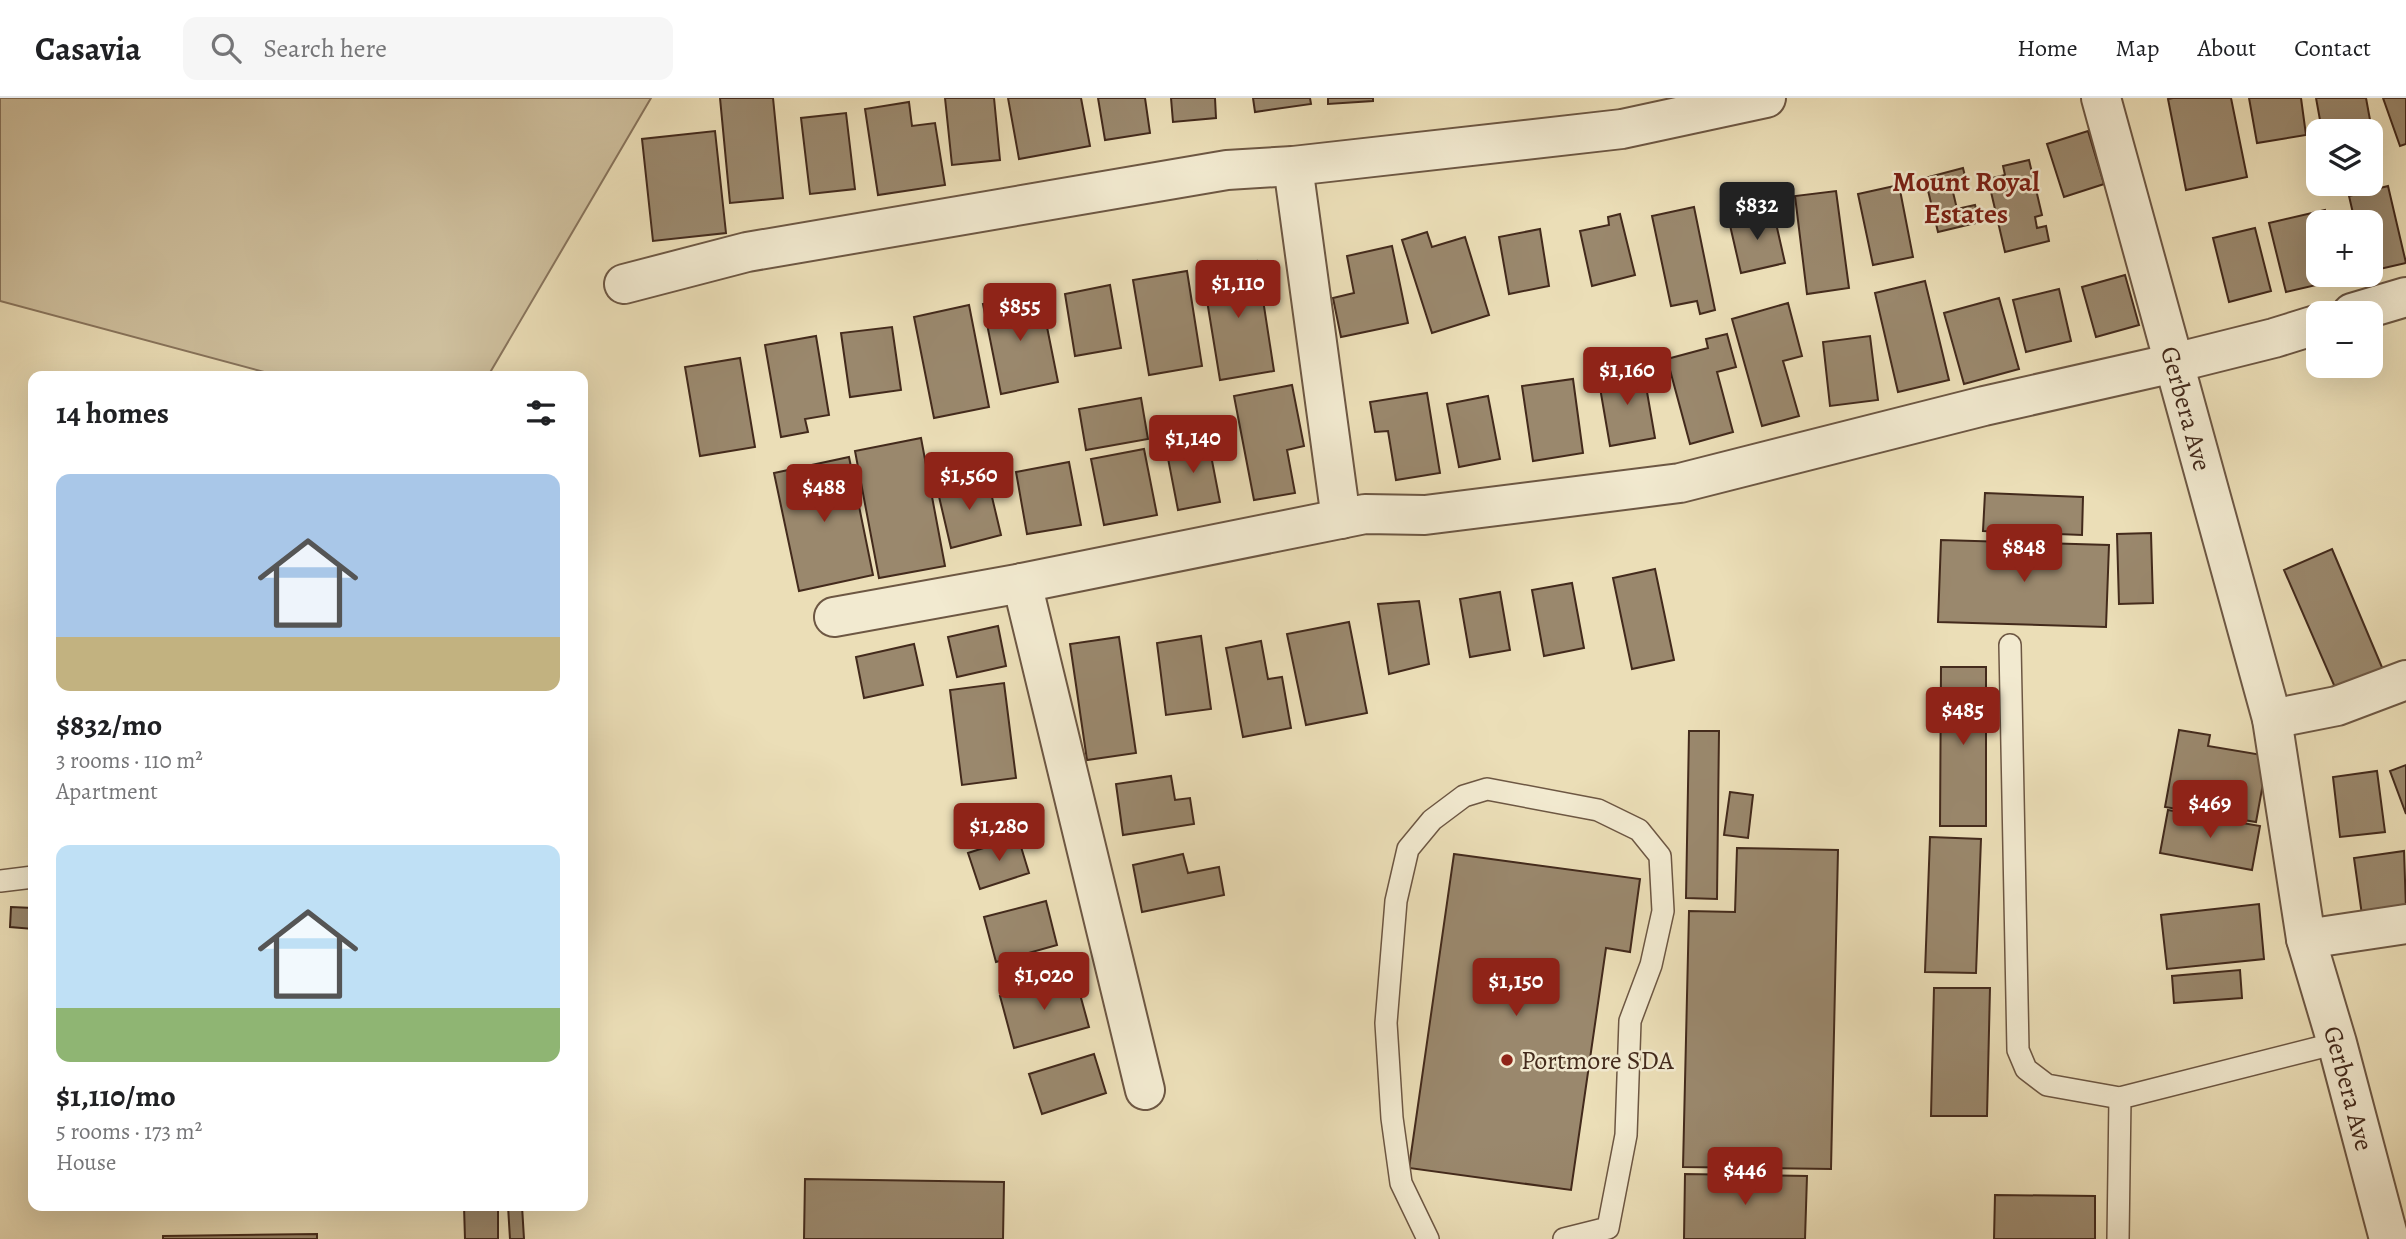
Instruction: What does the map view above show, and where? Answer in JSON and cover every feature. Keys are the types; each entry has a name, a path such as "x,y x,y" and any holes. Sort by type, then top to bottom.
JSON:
{"street":[{"path":"624,284 761,250 1227,170 1293,166 1622,129 1766,98"},
{"name":"Gerbera Ave","path":"2101,98 2272,719 2306,939 2337,1043 2389,1239"},
{"path":"1293,166 1341,519"},
{"path":"2383,303 2406,296"},
{"path":"834,617 1022,583 1365,513 1425,515 1680,483 1983,406 2174,363 2306,328"},
{"path":"1022,583 1145,1090"},
{"path":"2272,719 2337,706 2406,680"},
{"path":"2306,939 2406,924"}],"lane":[{"path":"2010,645 2018,1050 2026,1069 2047,1085 2120,1098 2337,1043"},
{"path":"1428,1239 1401,1183 1392,1118 1386,1023 1396,901 1408,849 1432,820 1464,796 1487,789 1598,810 1639,830 1660,856 1663,911 1651,965 1630,1021 1626,1135 1608,1228 1564,1239"},
{"path":"0,881 28,878"},
{"path":"2118,1239 2120,1098"}],"shaded area":[{"path":"0,98 651,98 491,371 260,371 0,301"}],"building":[{"path":"720,98 773,98 783,198 730,203"},
{"path":"945,98 994,98 1000,160 952,165"},
{"path":"1008,98 1081,98 1090,146 1019,159"},
{"path":"1098,98 1145,98 1150,133 1105,140"},
{"path":"1171,98 1215,98 1216,118 1173,122"},
{"path":"1253,98 1310,98 1311,104 1255,112"},
{"path":"1328,98 1373,98 1373,101 1328,104"},
{"path":"2231,98 2247,177 2186,190 2168,99"},
{"path":"2249,98 2301,98 2306,135 2257,143"},
{"path":"2316,98 2366,98 2370,119 2320,119"},
{"path":"2383,98 2406,98 2406,144 2400,146"},
{"path":"909,102 912,126 935,123 945,185 878,195 865,109"},
{"path":"846,113 855,189 810,194 801,118"},
{"path":"715,131 726,233 653,241 642,139"},
{"path":"2088,131 2104,184 2064,197 2047,144"},
{"path":"2029,160 2042,215 2035,217 2037,228 2046,226 2049,241 2005,252 1988,179 2005,175 2003,166"},
{"path":"1963,168 1967,184 1952,188 1957,209 1975,205 1980,222 1938,232 1925,178"},
{"path":"1899,185 1913,257 1873,265 1858,194"},
{"path":"2388,186 2406,263 2383,268 2383,210 2352,210 2349,196 2383,196 2383,187"},
{"path":"1836,191 1849,288 1807,294 1795,196"},
{"path":"1694,207 1715,310 1700,314 1697,301 1671,306 1652,216"},
{"path":"1773,210 1785,263 1741,273 1729,221"},
{"path":"1620,214 1635,275 1592,286 1580,231 1609,225 1608,217"},
{"path":"2306,214 2308,287 2286,292 2269,223"},
{"path":"2255,228 2271,291 2229,302 2213,238"},
{"path":"1540,229 1549,286 1509,294 1499,237"},
{"path":"1427,232 1432,247 1465,237 1489,315 1432,333 1402,240"},
{"path":"1392,246 1408,323 1341,337 1333,298 1354,293 1347,256"},
{"path":"1257,261 1274,371 1220,380 1202,270"},
{"path":"1187,271 1202,366 1149,375 1133,280"},
{"path":"2125,275 2139,325 2096,337 2082,287"},
{"path":"1925,281 1949,380 1898,392 1875,293"},
{"path":"1110,285 1121,348 1075,356 1065,294"},
{"path":"2059,289 2071,341 2026,352 2013,300"},
{"path":"1040,292 1058,382 1001,394 983,304"},
{"path":"1999,298 2019,369 1964,384 1944,313"},
{"path":"1788,303 1802,356 1783,361 1799,416 1762,426 1732,319"},
{"path":"969,305 989,407 934,418 914,317"},
{"path":"892,327 901,390 850,397 841,333"},
{"path":"1727,334 1736,367 1717,372 1733,432 1690,444 1667,359 1708,348 1706,339"},
{"path":"816,336 829,415 805,419 808,432 781,437 765,345"},
{"path":"1870,336 1878,400 1830,406 1823,342"},
{"path":"740,358 755,447 700,456 685,367"},
{"path":"1642,363 1655,438 1610,446 1599,382 1618,380 1616,368"},
{"path":"1573,379 1583,453 1533,461 1522,386"},
{"path":"1292,385 1304,446 1287,450 1295,493 1254,500 1234,396"},
{"path":"1427,393 1440,473 1396,480 1388,431 1375,432 1370,402"},
{"path":"1488,396 1500,459 1459,467 1447,404"},
{"path":"1141,398 1148,439 1086,450 1079,409"},
{"path":"921,438 945,566 879,578 855,451"},
{"path":"1208,440 1220,502 1178,510 1166,448"},
{"path":"1144,449 1157,515 1104,525 1091,459"},
{"path":"849,457 873,575 799,591 774,473"},
{"path":"1069,462 1081,525 1027,534 1016,472"},
{"path":"987,476 1001,535 951,548 937,488"},
{"path":"1985,493 2083,497 2082,535 1983,531"},
{"path":"2151,533 2153,603 2119,604 2117,534"},
{"path":"1941,540 2109,545 2106,627 1938,622"},
{"path":"2332,549 2384,672 2337,692 2284,570"},
{"path":"1655,569 1674,660 1632,669 1613,578"},
{"path":"1572,583 1584,648 1544,656 1532,590"},
{"path":"1500,592 1510,650 1470,657 1460,599"},
{"path":"1419,601 1429,664 1389,674 1378,604"},
{"path":"1349,622 1367,713 1306,725 1287,634"},
{"path":"998,626 1006,666 957,677 948,637"},
{"path":"1201,636 1211,709 1166,715 1157,643"},
{"path":"1119,637 1136,753 1087,760 1070,644"},
{"path":"1261,641 1268,679 1282,677 1291,728 1243,737 1226,648"},
{"path":"914,644 923,685 864,698 856,657"},
{"path":"1941,667 1986,667 1986,826 1940,826"},
{"path":"1004,683 1016,778 962,785 950,690"},
{"path":"2179,730 2210,735 2208,746 2268,756 2256,822 2165,807"},
{"path":"1689,731 1719,731 1717,899 1686,898"},
{"path":"2406,765 2406,814 2390,771"},
{"path":"2377,771 2385,832 2340,837 2333,777"},
{"path":"1171,776 1175,800 1190,798 1194,824 1123,835 1116,784"},
{"path":"1730,792 1753,795 1748,838 1724,835"},
{"path":"2168,810 2260,826 2252,870 2160,853"},
{"path":"1018,837 1029,873 980,889 968,853"},
{"path":"1930,837 1981,839 1976,973 1925,972"},
{"path":"1737,848 1838,850 1831,1169 1683,1167 1689,911 1735,912"},
{"path":"2404,851 2406,909 2362,915 2354,858"},
{"path":"1183,854 1188,873 1219,867 1224,895 1142,912 1133,865"},
{"name":"Portmore SDA","path":"1454,854 1640,879 1630,952 1606,948 1571,1190 1409,1168"},
{"path":"1046,901 1057,945 996,962 984,917"},
{"path":"2259,904 2264,959 2167,969 2161,915"},
{"path":"11,907 28,908 28,929 10,927"},
{"path":"2240,970 2242,998 2174,1003 2172,976"},
{"path":"1075,976 1089,1027 1014,1048 1000,996"},
{"path":"1934,988 1990,988 1987,1116 1931,1116"},
{"path":"1094,1054 1106,1093 1042,1114 1029,1074"},
{"path":"1685,1174 1807,1176 1805,1239 1684,1239"},
{"path":"805,1179 1004,1182 1003,1239 804,1239"},
{"path":"1995,1195 2095,1196 2095,1239 1994,1239"},
{"path":"464,1211 498,1211 498,1239 465,1239"},
{"path":"508,1211 522,1211 524,1239 510,1239"},
{"path":"317,1234 317,1239 163,1239 163,1236"}],"place":[{"name":"Portmore SDA","path":"1507,1060"}],"district":[{"name":"Mount Royal Estates","path":"1966,197"}]}
